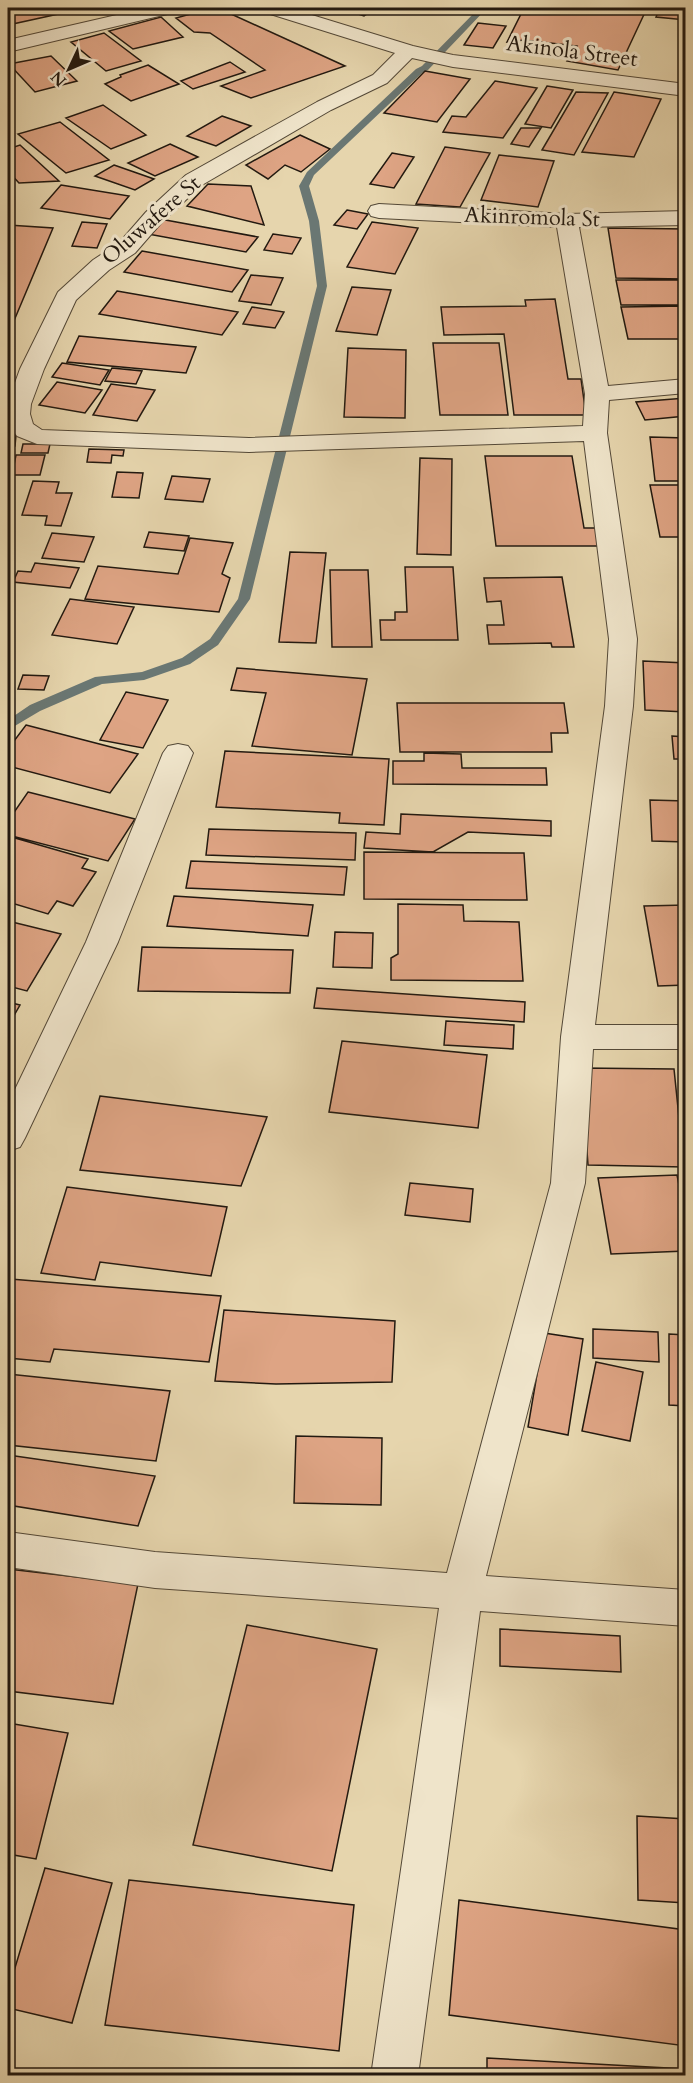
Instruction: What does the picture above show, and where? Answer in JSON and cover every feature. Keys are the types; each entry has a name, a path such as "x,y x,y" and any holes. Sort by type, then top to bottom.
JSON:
{"street":[{"path":"8,46 169,8"},
{"name":"Akinola Street","path":"271,8 411,52 453,61 686,90"},
{"name":"Oluwafere St","path":"411,52 380,79 324,106 194,180 154,217 127,248 101,265 66,297 32,369 19,404 18,414 21,424 37,437 249,445 595,433"},
{"name":"Akinromola St","path":"380,211 567,221 686,218"},
{"path":"394,2076 462,1591 568,1183 577,1037 619,706 622,639 595,433 597,394 567,221"},
{"path":"597,394 686,386"},
{"path":"8,1138 102,942 178,753"},
{"path":"577,1037 686,1037"},
{"path":"8,1550 155,1570 686,1608"}],"building":[{"path":"8,8 86,8 8,25"},
{"path":"218,8 345,66 251,98 221,86 265,70 210,33 194,32 176,18"},
{"path":"340,8 376,8 364,16"},
{"path":"524,8 647,8 618,70 567,61 577,46 524,40 507,42"},
{"path":"660,8 686,8 686,20 656,17"},
{"path":"161,17 183,37 133,49 109,31"},
{"path":"478,23 506,26 493,48 464,45"},
{"path":"104,33 141,61 106,71 71,42"},
{"path":"51,56 77,81 35,92 9,64"},
{"path":"230,62 245,72 193,89 181,81"},
{"path":"148,65 179,84 131,101 105,84 121,77 120,75"},
{"path":"425,71 470,79 437,122 384,113"},
{"path":"495,81 537,88 503,138 443,132 452,116 466,117"},
{"path":"547,86 573,90 551,128 525,124"},
{"path":"576,92 608,93 574,155 542,150"},
{"path":"614,92 661,99 634,157 582,152"},
{"path":"103,105 146,135 111,149 66,118"},
{"path":"222,116 251,126 216,146 187,136"},
{"path":"60,122 109,160 66,173 18,134"},
{"path":"521,128 541,128 529,147 511,144"},
{"path":"300,135 330,149 301,172 285,165 268,179 246,165"},
{"path":"170,144 198,157 155,176 128,163"},
{"path":"20,145 59,181 19,183 8,171 8,149"},
{"path":"445,147 490,153 460,207 416,204"},
{"path":"392,153 414,157 394,188 370,184"},
{"path":"499,155 554,161 538,207 481,200"},
{"path":"114,165 154,179 135,190 95,176"},
{"path":"208,184 251,186 264,225 187,206"},
{"path":"61,185 129,196 110,219 41,208"},
{"path":"347,210 368,214 357,229 334,225"},
{"path":"160,219 258,237 246,252 148,234"},
{"path":"82,222 107,224 97,248 72,246"},
{"path":"372,222 418,228 395,274 347,267"},
{"path":"8,225 53,228 8,335"},
{"path":"608,228 686,229 686,279 616,278"},
{"path":"273,234 301,238 292,254 264,250"},
{"path":"142,251 248,270 232,292 124,272"},
{"path":"251,275 283,278 271,305 239,301"},
{"path":"616,280 686,280 686,305 621,305"},
{"path":"352,287 391,290 377,335 336,331"},
{"path":"117,291 238,312 222,335 99,314"},
{"path":"555,299 568,379 581,379 586,415 514,415 504,334 444,335 441,307 526,306 525,300"},
{"path":"686,306 686,339 628,339 621,307"},
{"path":"252,307 284,312 275,328 243,324"},
{"path":"79,336 196,347 186,373 67,362"},
{"path":"433,343 499,343 508,415 440,415"},
{"path":"348,348 406,350 405,418 344,417"},
{"path":"62,363 109,370 100,385 52,377"},
{"path":"112,368 142,371 136,384 105,381"},
{"path":"57,382 102,390 85,413 39,405"},
{"path":"111,384 155,390 137,421 93,415"},
{"path":"686,398 686,416 645,420 636,402"},
{"path":"8,435 16,435 15,446 8,446"},
{"path":"650,437 686,438 686,481 655,481"},
{"path":"23,444 50,444 48,453 21,453"},
{"path":"89,449 124,450 123,456 112,455 111,463 87,462"},
{"path":"16,455 45,455 40,475 12,475"},
{"path":"485,456 572,456 584,528 599,528 602,546 496,546"},
{"path":"420,458 452,459 451,555 417,554"},
{"path":"117,472 143,473 139,498 112,497"},
{"path":"172,476 210,479 203,502 165,499"},
{"path":"33,481 59,482 56,493 72,493 61,526 45,525 47,516 22,515"},
{"path":"650,485 686,485 686,537 660,537"},
{"path":"149,532 189,536 184,551 144,547"},
{"path":"52,533 94,537 84,562 42,558"},
{"path":"190,538 233,543 222,574 230,578 219,612 85,599 98,566 178,574"},
{"path":"290,552 326,553 316,643 279,642"},
{"path":"35,563 79,568 70,588 13,582 18,571 31,572"},
{"path":"405,567 453,567 458,640 381,640 380,620 395,620 395,612 407,612"},
{"path":"330,570 368,570 372,647 332,647"},
{"path":"562,577 574,647 552,647 551,643 489,644 487,625 504,625 501,601 487,602 484,578"},
{"path":"70,599 134,607 117,644 52,635"},
{"path":"643,661 686,663 686,712 645,710"},
{"path":"237,668 367,679 352,755 252,746 266,693 231,690"},
{"path":"23,675 49,676 44,690 18,689"},
{"path":"126,692 168,700 143,748 100,740"},
{"path":"397,703 564,703 568,733 551,733 552,752 400,752"},
{"path":"26,725 138,754 110,793 8,766 8,749"},
{"path":"672,736 686,737 686,759 674,759"},
{"path":"225,751 389,759 384,825 339,823 340,813 216,807"},
{"path":"424,753 461,754 462,768 546,768 547,785 393,784 393,761 424,761"},
{"path":"28,792 135,819 108,861 8,835 8,821"},
{"path":"650,800 686,801 686,842 652,841"},
{"path":"401,814 551,821 551,836 468,832 433,852 364,848 366,832 400,834"},
{"path":"209,829 356,833 355,860 206,855"},
{"path":"8,836 88,859 82,868 96,872 73,906 57,901 48,914 8,902"},
{"path":"364,852 524,853 527,900 364,899"},
{"path":"191,861 347,867 344,895 186,888"},
{"path":"174,896 313,905 308,936 167,926"},
{"path":"398,904 463,905 464,921 519,922 523,981 391,980 391,958 398,954"},
{"path":"686,905 686,985 658,986 644,906"},
{"path":"8,921 61,934 27,991 8,986"},
{"path":"335,932 373,933 372,968 333,967"},
{"path":"142,947 293,950 290,993 138,991"},
{"path":"317,988 525,1002 524,1022 314,1008"},
{"path":"8,1002 20,1005 8,1026"},
{"path":"446,1021 514,1025 513,1049 444,1045"},
{"path":"342,1041 487,1055 478,1128 329,1112"},
{"path":"581,1068 674,1069 684,1167 588,1165"},
{"path":"100,1096 267,1117 241,1186 80,1170"},
{"path":"677,1175 686,1220 686,1251 611,1254 598,1178"},
{"path":"410,1183 473,1189 470,1222 405,1215"},
{"path":"67,1187 227,1207 211,1276 100,1262 95,1280 41,1273"},
{"path":"10,1279 221,1296 209,1362 54,1349 50,1362 8,1358"},
{"path":"224,1310 395,1321 392,1382 276,1384 215,1381"},
{"path":"593,1329 658,1332 659,1362 593,1358"},
{"path":"544,1333 583,1339 568,1435 528,1427"},
{"path":"669,1334 686,1335 686,1406 669,1405"},
{"path":"596,1362 643,1372 630,1441 582,1431"},
{"path":"8,1374 170,1391 156,1461 8,1445"},
{"path":"296,1436 382,1438 381,1505 294,1503"},
{"path":"8,1455 155,1476 138,1526 8,1505"},
{"path":"8,1569 138,1584 113,1704 8,1691"},
{"path":"247,1625 377,1649 332,1871 193,1845"},
{"path":"500,1629 620,1636 621,1672 500,1666"},
{"path":"8,1723 68,1733 36,1859 8,1854"},
{"path":"637,1816 686,1819 686,1903 638,1900"},
{"path":"45,1868 112,1883 72,2023 8,2008 8,1991"},
{"path":"129,1880 354,1905 339,2051 105,2025"},
{"path":"459,1900 686,1930 686,2046 449,2015"},
{"path":"487,2058 686,2069 686,2076 487,2076"}],"waterway":[{"path":"8,726 35,708 100,680 144,676 186,661 214,642 244,599 322,286 314,221 304,186 310,174 419,71 425,68 483,8"}]}
